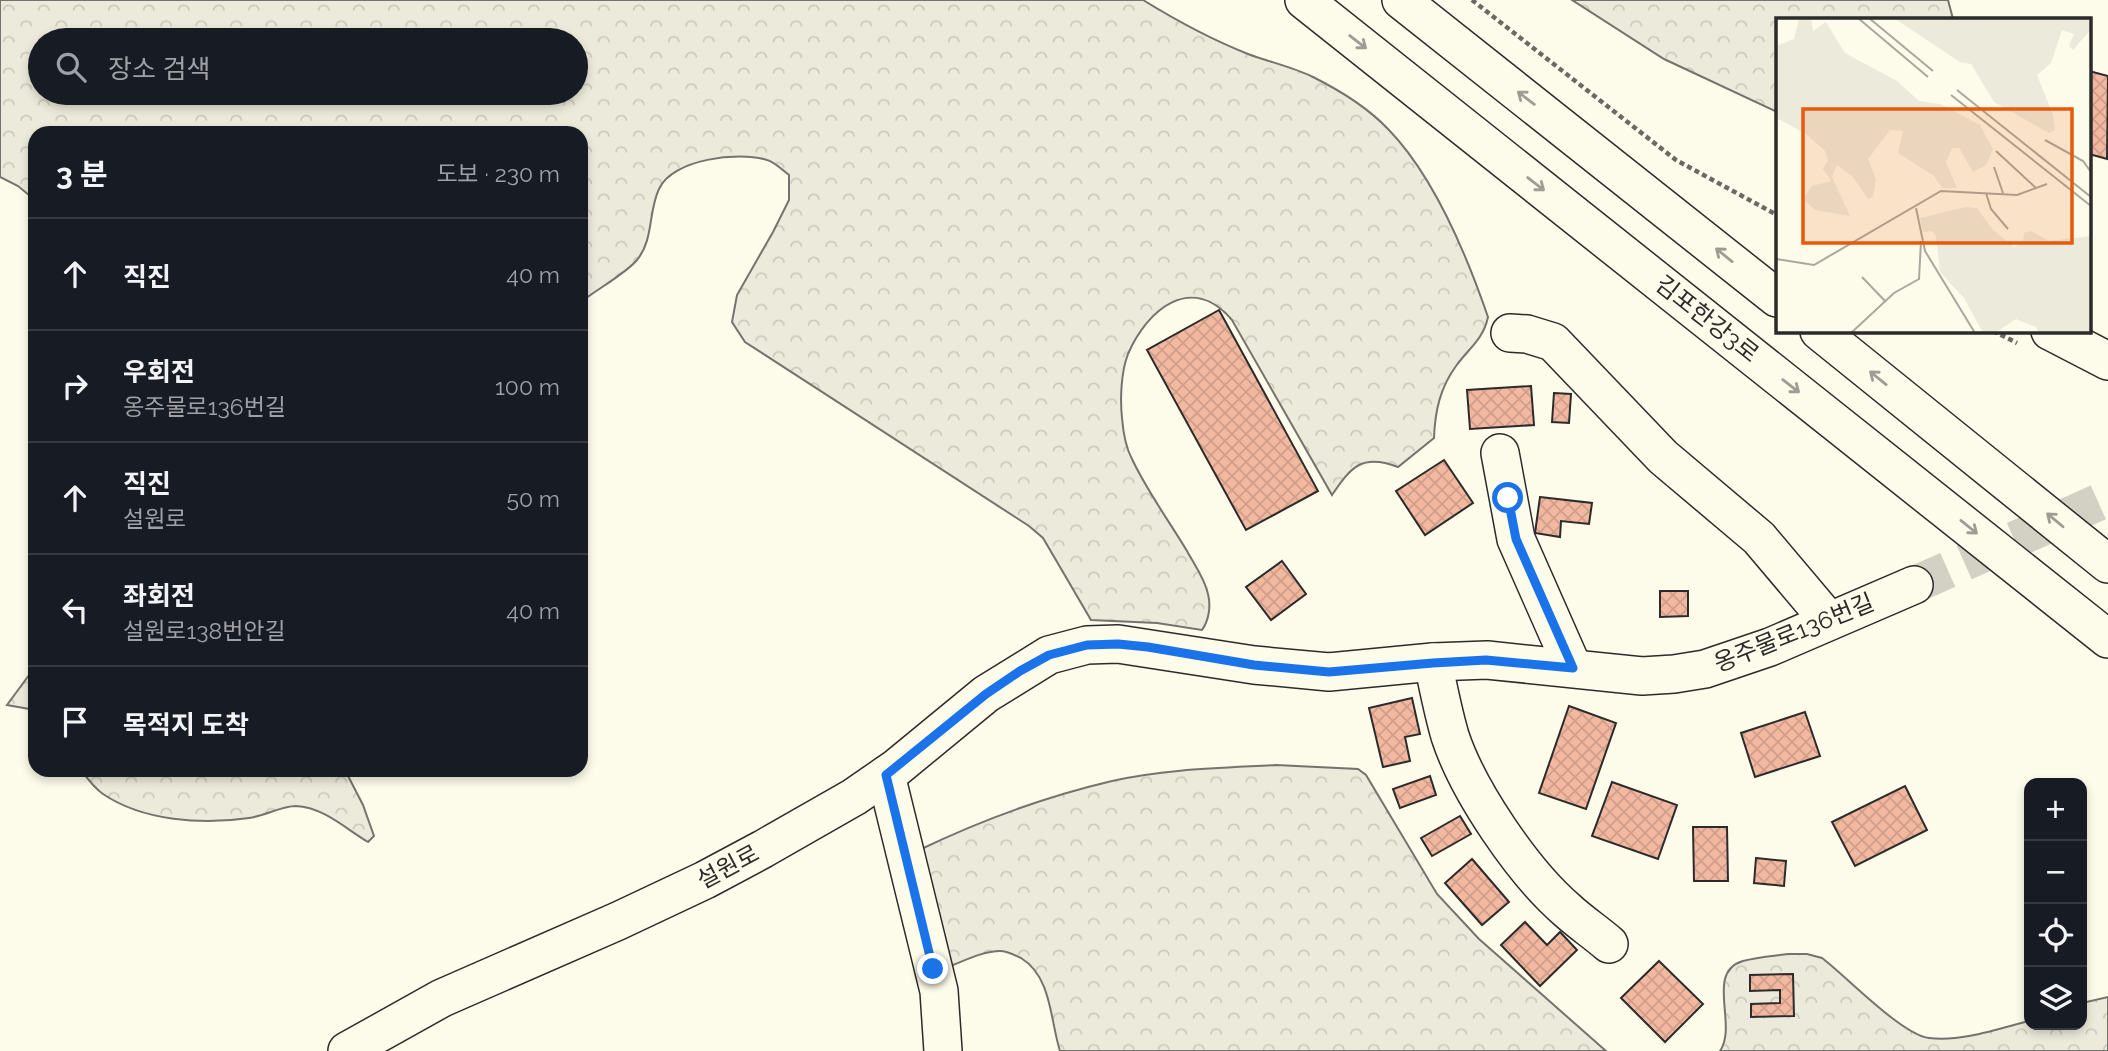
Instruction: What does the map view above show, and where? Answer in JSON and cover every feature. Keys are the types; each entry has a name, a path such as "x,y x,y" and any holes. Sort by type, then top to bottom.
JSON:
{"street":[{"name":"김포한강3로","path":"1304,0 2108,639"},
{"path":"1401,0 1776,297"},
{"path":"1820,332 2108,564"},
{"path":"2052,332 2108,361"},
{"path":"1510,333 1527,334 1553,342 1663,457 1759,538 1829,621"},
{"path":"1500,453 1516,539 1573,668"},
{"name":"옹주물로136번길","path":"1087,645 1148,647 1254,665 1329,672 1486,660 1642,676 1705,669 1770,647 1914,585"},
{"name":"설원로","path":"346,1051 442,998 705,880 854,797 886,775 986,694 1020,671 1049,655 1087,645"},
{"path":"1433,663 1451,738 1478,797 1545,888 1609,944"},
{"path":"886,775 939,991 943,1051"},
{"path":"923,1051 933,969"}],"path":[{"path":"1472,0 1676,160 1776,214"}],"green space":[{"path":"0,0 1143,0 1220,42 1313,77 1353,100 1380,121 1420,169 1434,193 1470,268 1488,317 1479,338 1456,366 1442,391 1434,438 1398,467 1375,462 1359,465 1345,477 1332,495 1232,320 1217,306 1202,299 1187,298 1172,302 1147,323 1128,354 1122,377 1123,428 1128,450 1138,471 1204,583 1209,608 1202,630 1157,623 1091,620 1043,538 1029,526 745,342 732,322 737,295 789,200 789,175 770,161 755,157 724,157 692,164 666,179 659,189 649,234 637,260 588,297 588,126 28,126 28,194 0,177"},
{"path":"1572,0 1948,0 1953,18 1776,18 1776,112 1664,59"},
{"path":"28,676 28,709 7,705"},
{"path":"1276,765 1358,769 1366,775 1437,894 1479,939 1606,1051 1060,1051 1048,1000 1039,976 1021,958 994,951 948,967 917,851 1012,811 1112,781 1173,771"},
{"path":"87,777 349,777 363,805 374,836 368,842 325,814 296,806 255,817 231,820 173,819 119,803 94,786"},
{"path":"1788,954 1807,954 1822,958 1904,1027 1929,1038 1967,1036 2024,1022 2024,1030 2087,1030 2087,1002 2108,997 2108,1051 1720,1051 1726,1028 1726,976 1732,967 1748,960"}],"building":[{"path":"2090,71 2108,76 2107,159 2090,154"},
{"path":"1219,310 1318,491 1246,530 1147,350"},
{"path":"1531,386 1534,425 1470,429 1467,390"},
{"path":"1554,393 1571,394 1569,423 1552,422"},
{"path":"1444,460 1473,503 1425,535 1396,491"},
{"path":"1540,497 1592,503 1589,524 1561,521 1560,537 1535,533"},
{"path":"1282,561 1306,594 1271,620 1246,587"},
{"path":"1660,591 1688,591 1688,616 1660,617"},
{"path":"1412,698 1420,734 1405,737 1410,761 1383,767 1369,708"},
{"path":"1569,706 1616,723 1586,809 1539,793"},
{"path":"1805,712 1820,756 1755,777 1741,733"},
{"path":"1430,776 1436,795 1400,808 1393,789"},
{"path":"1612,782 1677,805 1658,859 1592,836"},
{"path":"1905,786 1927,830 1855,866 1832,822"},
{"path":"1460,816 1471,834 1432,856 1421,838"},
{"path":"1693,827 1727,827 1728,881 1694,881"},
{"path":"1756,858 1786,861 1784,886 1754,883"},
{"path":"1472,859 1509,902 1482,925 1445,883"},
{"path":"1525,922 1547,945 1560,932 1577,950 1540,986 1501,945"},
{"path":"1659,961 1703,1004 1665,1042 1621,998"},
{"path":"1793,974 1794,1016 1751,1017 1751,1004 1780,1003 1780,990 1750,991 1750,975"}],"tunnel":[{"path":"1914,585 2108,498"}],"route":[{"path":"933,969 886,775 986,694 1020,671 1049,655 1087,645 1148,647 1254,665 1329,672 1486,660 1573,668 1516,539 1508,498"}]}
